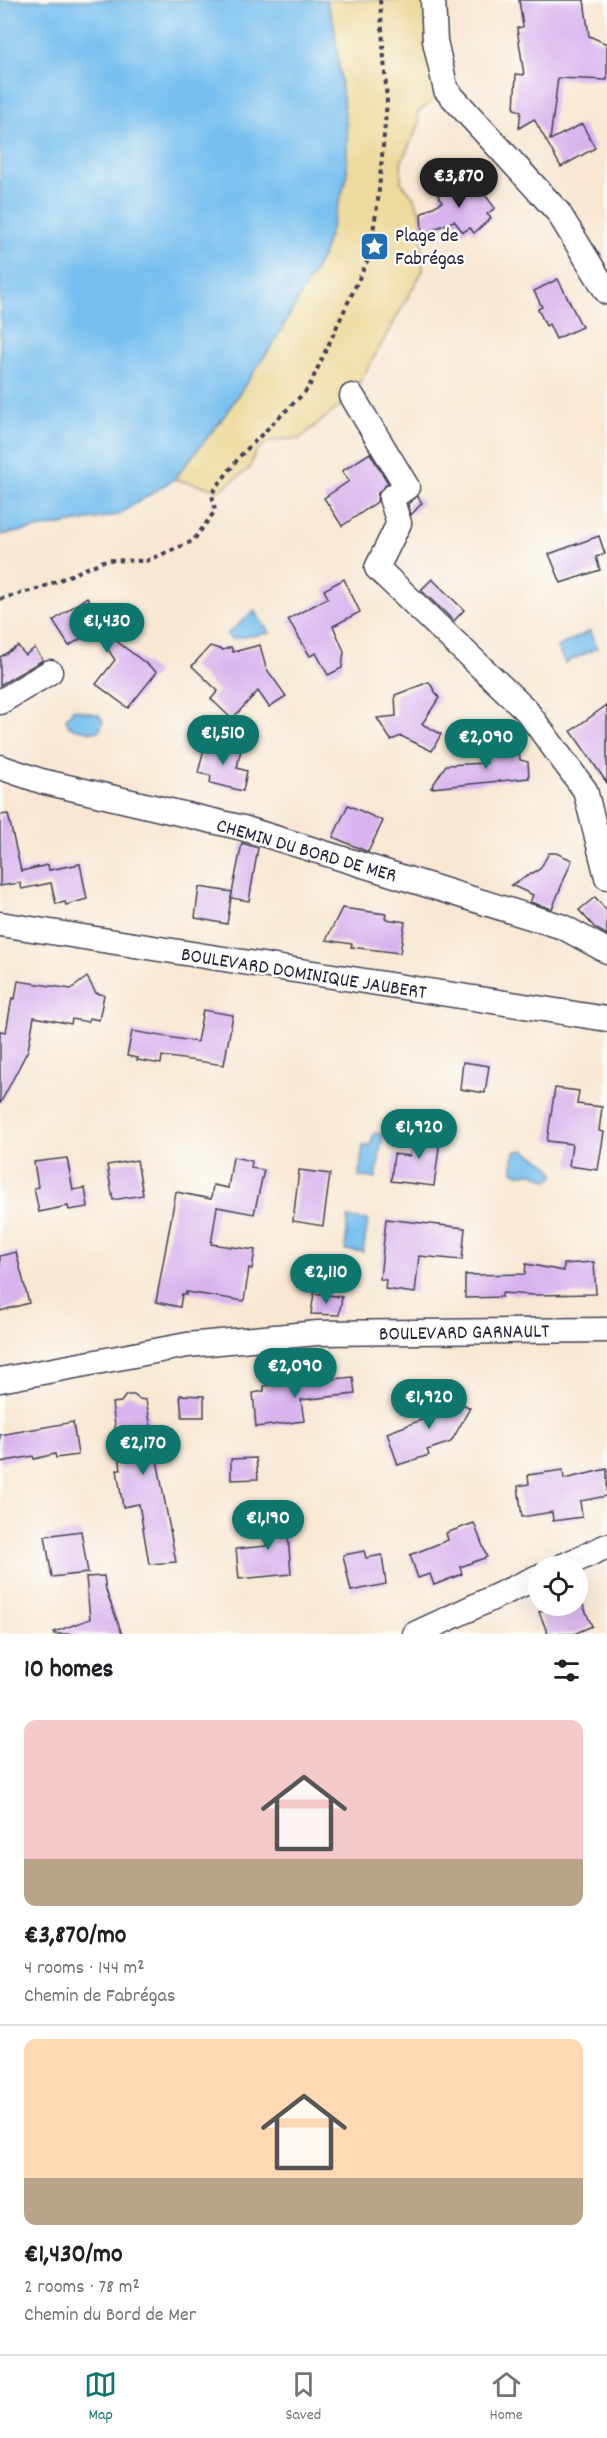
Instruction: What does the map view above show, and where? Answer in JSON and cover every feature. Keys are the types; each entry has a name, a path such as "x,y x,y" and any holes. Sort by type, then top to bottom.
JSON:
{"street":[{"path":"432,0 435,41 446,90 558,212 607,292"},
{"path":"351,396 407,487 390,498 399,523 377,568 526,710 585,790 607,878"},
{"path":"0,702 50,672"},
{"name":"CHEMIN DU BORD DE MER","path":"0,767 40,781 254,832 563,927 607,951"},
{"name":"BOULEVARD DOMINIQUE JAUBERT","path":"0,924 607,1020"},
{"name":"BOULEVARD GARNAULT","path":"0,1380 187,1346 318,1333 607,1330"},
{"path":"585,1556 607,1546"},
{"path":"415,1634 528,1582"}],"path":[{"path":"0,599 41,588 106,560 146,561 193,541 216,511 212,494 241,455 308,388 369,257 378,200 387,102 380,0"}],"sand":[{"name":"Plage de Fabrégas","path":"326,0 433,0 446,90 418,112 419,125 401,162 401,182 413,196 421,214 423,270 352,396 299,439 274,440 262,446 250,468 220,490 174,479 222,419 273,344 322,257 347,177 347,134 334,24"}],"water":[{"path":"0,0 326,0 334,24 347,134 347,177 322,257 273,344 222,419 174,479 118,515 0,535"},
{"path":"254,611 270,633 231,639 227,634"},
{"path":"590,631 597,648 565,663 557,647"},
{"path":"73,709 99,715 103,721 100,730 93,732 69,727 66,719"},
{"path":"374,1133 383,1134 376,1178 359,1177 363,1145 370,1147"},
{"path":"524,1150 546,1163 555,1173 553,1178 547,1180 533,1173 518,1174 513,1171 513,1155 517,1151"},
{"path":"348,1218 368,1220 363,1252 345,1250"}],"building":[{"path":"519,0 584,0 589,36 607,44 607,80 558,78 550,140 582,124 595,148 561,167 534,119 519,128 521,111 514,109 516,74 524,75 517,28 523,27"},
{"path":"463,182 466,188 476,183 495,208 487,214 491,218 474,233 470,228 463,232 454,221 422,234 421,214 442,202 438,195"},
{"path":"558,279 582,327 556,339 549,324 546,326 538,309 542,307 534,291"},
{"path":"370,453 388,483 378,493 377,502 342,526 324,498 349,481 342,471"},
{"path":"417,496 422,503 411,515 408,504"},
{"path":"599,536 605,554 596,557 600,570 561,583 549,554"},
{"path":"344,579 360,612 333,626 344,651 342,668 328,675 316,653 310,656 288,619 328,598 324,590"},
{"path":"432,579 464,610 454,621 421,590"},
{"path":"87,597 104,623 98,627 157,672 128,708 96,684 115,660 95,629 69,646 53,621"},
{"path":"260,645 266,668 286,696 269,707 258,691 232,719 211,699 218,691 192,666 210,646 223,650 231,647 233,652"},
{"path":"18,646 25,655 35,648 43,660 0,685 0,657"},
{"path":"429,682 439,698 422,724 441,734 432,751 401,736 391,740 377,718 396,716 395,695"},
{"path":"607,705 607,783 571,731"},
{"path":"206,741 241,749 237,768 247,771 243,791 210,783 211,776 198,773"},
{"path":"519,749 520,760 528,762 529,778 431,788 446,765 487,763 486,751"},
{"path":"348,805 383,821 368,852 333,837"},
{"path":"8,814 21,871 48,865 49,870 80,864 87,899 66,905 65,902 56,904 51,883 22,889 20,883 0,886 0,815"},
{"path":"242,843 258,848 249,901 231,898"},
{"path":"549,853 556,853 572,860 552,909 530,902 533,895 511,885 540,869"},
{"path":"199,887 232,892 227,924 195,918"},
{"path":"595,897 607,911 607,935 595,928 579,910"},
{"path":"342,908 386,914 385,919 405,922 400,953 351,947 352,944 326,940"},
{"path":"87,977 96,993 104,995 99,1020 89,1018 88,1022 72,1019 71,1024 34,1017 28,1050 0,1104 0,1031 6,1032 12,998 15,999 18,981 71,989"},
{"path":"203,1010 233,1015 224,1065 162,1056 161,1064 127,1056 132,1031 197,1042"},
{"path":"463,1062 489,1066 485,1093 460,1089"},
{"path":"555,1088 579,1091 577,1104 602,1107 599,1131 604,1132 598,1170 569,1166 572,1144 547,1141"},
{"path":"414,1129 441,1132 434,1186 391,1181 394,1154 410,1156"},
{"path":"233,1157 252,1161 251,1168 264,1170 254,1214 217,1207 211,1244 255,1250 252,1269 249,1268 244,1301 186,1292 186,1295 182,1294 180,1307 156,1302 176,1192 211,1199 213,1185 228,1188"},
{"path":"67,1158 73,1190 85,1188 88,1207 69,1210 68,1206 39,1212 34,1188 38,1187 34,1162"},
{"path":"137,1160 143,1195 113,1200 107,1165"},
{"path":"299,1170 330,1174 323,1226 293,1221"},
{"path":"386,1219 465,1228 462,1260 419,1256 415,1293 385,1289 386,1280 380,1279"},
{"path":"16,1252 29,1303 0,1311 0,1256"},
{"path":"594,1262 596,1294 502,1293 502,1297 465,1298 465,1275 525,1274 526,1264 564,1271 564,1264"},
{"path":"314,1293 342,1297 339,1315 311,1314"},
{"path":"353,1377 355,1394 301,1400 304,1421 256,1427 253,1393 264,1391 264,1386"},
{"path":"439,1390 470,1408 451,1442 427,1450 429,1455 398,1465 387,1433 424,1419"},
{"path":"126,1395 134,1395 146,1400 176,1562 149,1564 139,1504 123,1507 117,1470 121,1470 112,1403 121,1402"},
{"path":"180,1395 204,1396 204,1417 182,1417"},
{"path":"73,1422 78,1455 56,1458 55,1454 34,1459 33,1456 0,1462 0,1435"},
{"path":"256,1458 258,1479 231,1480 231,1459"},
{"path":"607,1469 607,1496 580,1501 582,1517 553,1521 552,1512 522,1517 518,1486 529,1484 528,1475 563,1470 564,1479"},
{"path":"286,1510 291,1574 239,1579 236,1549 266,1546 264,1512"},
{"path":"474,1523 487,1557 460,1567 462,1574 434,1585 430,1574 418,1578 410,1555 448,1540 446,1533"},
{"path":"81,1531 88,1573 52,1577 45,1536"},
{"path":"364,1551 366,1558 382,1555 386,1584 351,1591 343,1555"},
{"path":"104,1576 106,1590 122,1634 54,1634 54,1632 90,1619 86,1577"},
{"path":"541,1616 588,1616 592,1626 574,1634 548,1634"}],"place":[{"name":"Plage de Fabrégas","path":"374,246"}]}
